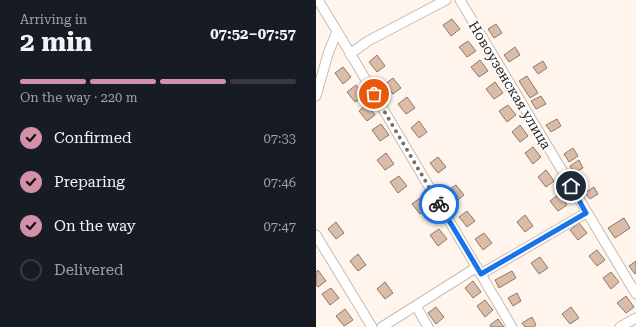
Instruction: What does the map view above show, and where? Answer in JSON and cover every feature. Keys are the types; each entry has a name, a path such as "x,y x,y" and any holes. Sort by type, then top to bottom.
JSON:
{"street":[{"path":"318,0 512,327"},
{"path":"350,54 368,41 446,0"},
{"name":"Новоузенская улица","path":"460,0 586,213 636,294"},
{"path":"316,96 328,54 337,31"},
{"path":"382,327 479,270 586,213"},
{"path":"316,235 372,327"},
{"path":"416,306 428,327"},
{"path":"620,327 636,318"}],"building":[{"path":"452,19 460,29 451,36 443,25"},
{"path":"496,24 502,33 494,38 488,29"},
{"path":"468,41 476,51 467,57 459,47"},
{"path":"515,47 520,55 509,62 504,55"},
{"path":"377,55 385,66 377,72 369,62"},
{"path":"480,60 488,71 479,77 471,67"},
{"path":"543,61 547,68 538,74 533,67"},
{"path":"343,67 351,77 343,84 335,73"},
{"path":"527,76 538,93 530,98 519,81"},
{"path":"393,78 401,88 393,94 385,84"},
{"path":"495,82 503,93 494,99 486,89"},
{"path":"356,85 364,96 355,102 347,92"},
{"path":"541,96 546,104 536,109 531,101"},
{"path":"407,97 415,108 406,114 398,104"},
{"path":"367,104 375,115 367,121 359,111"},
{"path":"508,105 516,115 507,122 499,111"},
{"path":"557,119 561,126 551,132 546,125"},
{"path":"419,121 427,132 419,138 411,128"},
{"path":"381,124 389,135 380,141 372,130"},
{"path":"520,125 528,136 520,142 512,132"},
{"path":"533,147 541,157 533,164 525,153"},
{"path":"573,148 578,156 569,162 564,154"},
{"path":"386,153 394,164 385,170 377,160"},
{"path":"438,157 446,167 438,173 430,163"},
{"path":"579,160 583,168 574,173 570,166"},
{"path":"546,170 554,181 546,187 538,177"},
{"path":"399,176 407,186 398,193 390,182"},
{"path":"456,185 464,195 455,202 447,191"},
{"path":"594,187 598,194 590,199 585,193"},
{"path":"559,194 567,205 558,211 550,201"},
{"path":"420,198 428,208 420,214 412,204"},
{"path":"467,211 475,221 467,227 459,217"},
{"path":"525,215 533,226 525,232 517,222"},
{"path":"624,218 630,228 615,238 608,228"},
{"path":"336,222 344,233 336,239 328,229"},
{"path":"579,223 587,233 578,240 570,230"},
{"path":"439,229 447,239 438,246 430,235"},
{"path":"484,233 492,243 483,250 475,239"},
{"path":"597,250 605,260 597,266 589,256"},
{"path":"358,254 366,265 358,271 350,261"},
{"path":"540,257 548,268 539,274 531,263"},
{"path":"636,261 636,273 635,274 629,266"},
{"path":"318,270 326,281 318,287 316,285 316,272"},
{"path":"512,271 516,278 499,288 495,280"},
{"path":"611,272 619,282 611,289 603,278"},
{"path":"473,281 481,292 473,298 465,288"},
{"path":"385,282 393,293 385,299 377,289"},
{"path":"331,288 339,298 330,305 322,294"},
{"path":"517,293 521,301 513,306 508,298"},
{"path":"626,296 634,307 626,313 617,303"},
{"path":"485,300 493,310 485,317 477,306"},
{"path":"436,307 444,317 436,324 428,313"},
{"path":"571,307 579,318 570,324 562,314"},
{"path":"345,309 353,320 344,326 336,316"},
{"path":"532,317 536,325 533,327 525,327 522,323"},
{"path":"498,319 504,327 491,327 490,325"}],"way so far":[{"path":"374,94 439,204"}],"route":[{"path":"439,204 481,274 586,213 571,186"}]}
